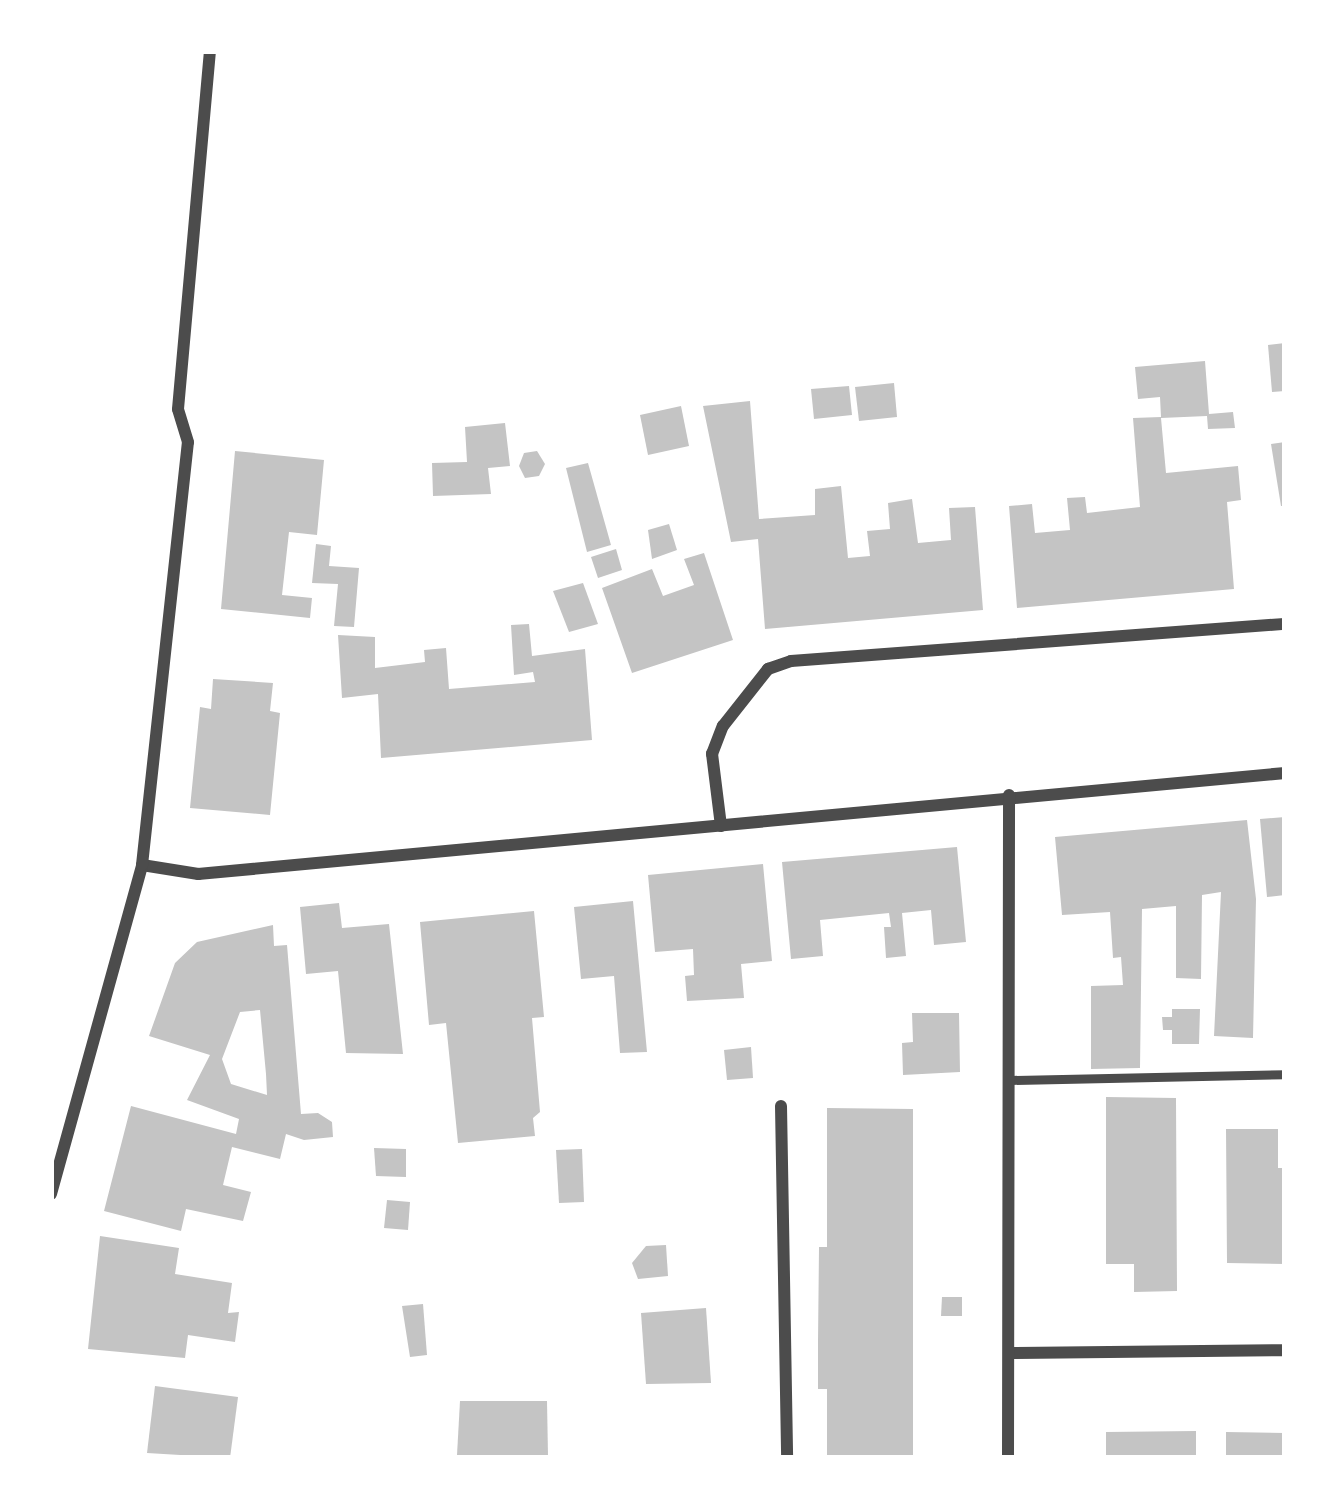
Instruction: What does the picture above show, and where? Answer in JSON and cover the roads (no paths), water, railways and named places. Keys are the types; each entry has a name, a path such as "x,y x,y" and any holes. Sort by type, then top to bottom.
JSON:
{"street":[{"path":"51,1194 142,865 188,442 178,409 210,51"},
{"path":"721,826 712,754 723,726 754,681 791,661 1285,624"},
{"path":"142,865 198,874 1009,795 1285,773"},
{"path":"1008,1458 1009,795"},
{"path":"781,1106 787,1458"},
{"path":"1011,1353 1285,1350"}],"lane":[{"path":"1010,1080 1285,1074"}]}
